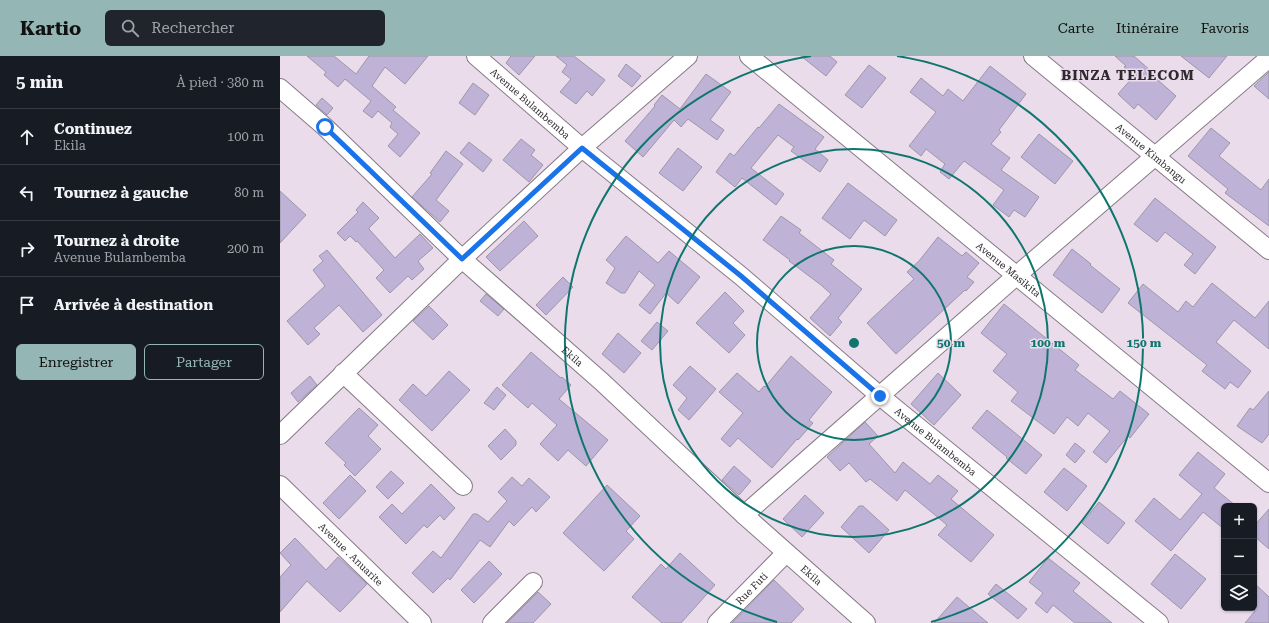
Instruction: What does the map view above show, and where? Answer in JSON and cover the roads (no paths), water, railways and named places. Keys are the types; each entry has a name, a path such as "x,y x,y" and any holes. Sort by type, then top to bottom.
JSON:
{"street":[{"name":"Avenue Bulambemba","path":"476,56 582,148 741,276 880,396 1160,623"},
{"path":"280,435 462,259 582,148 688,56"},
{"name":"Avenue Masikita","path":"748,56 1269,483"},
{"name":"Avenue Kimbangu","path":"1033,56 1269,250"},
{"path":"744,515 1016,276 1269,58"},
{"name":"Ekila","path":"280,88 325,127 462,259 601,381 744,515 866,623"},
{"path":"344,373 463,486"},
{"name":"Avenue . Anuarite","path":"280,485 422,623"},
{"name":"Rue Futi","path":"717,623 786,553"},
{"path":"492,623 533,582"}],"district":[{"name":"BINZA TELECOM","path":"1128,75"}]}
